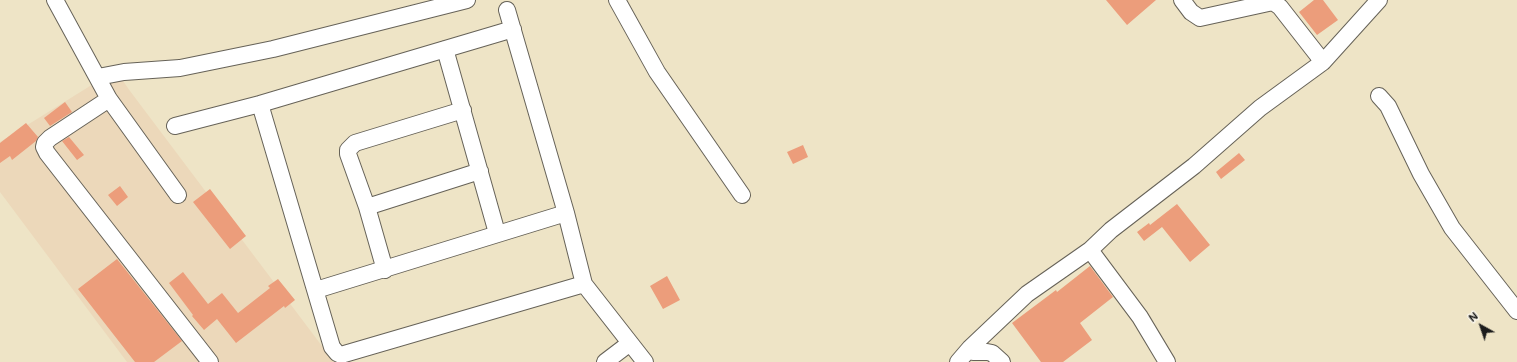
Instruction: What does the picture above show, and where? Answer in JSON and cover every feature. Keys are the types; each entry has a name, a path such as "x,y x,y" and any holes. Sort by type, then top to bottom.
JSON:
{"street":[{"path":"55,0 109,99 178,195"},
{"path":"98,77 124,72 180,68 273,49 467,0"},
{"path":"617,0 657,72 742,195"},
{"path":"1182,0 1191,12 1200,18 1273,2 1280,7 1323,62"},
{"path":"974,354 1028,294 1090,250 1111,230 1194,166 1260,108 1323,62 1379,0"},
{"path":"507,10 566,213 584,284 645,362"},
{"path":"175,126 260,104 513,29"},
{"path":"445,49 497,233"},
{"path":"1379,96 1388,106 1421,174 1452,228 1517,311"},
{"path":"109,99 50,138 45,143 44,147 47,153 210,362"},
{"path":"260,104 332,347 337,353 341,355 584,284"},
{"path":"385,270 367,207 348,154 351,146 355,143 463,110"},
{"path":"367,207 480,171"},
{"path":"316,290 566,213"},
{"path":"1090,250 1140,317 1167,362"},
{"path":"605,362 630,343"},
{"path":"958,362 974,354 987,352 992,353 1002,362"}],"shaded area":[{"path":"121,78 334,362 127,362 0,192 0,142 90,86"}],"building":[{"path":"1106,0 1156,0 1127,25"},
{"path":"1314,0 1323,0 1338,20 1317,35 1299,12"},
{"path":"65,102 72,112 50,126 44,118"},
{"path":"26,123 38,137 36,141 12,160 10,156 0,163 0,143"},
{"path":"69,137 84,155 77,160 62,141"},
{"path":"803,145 808,157 793,164 787,152"},
{"path":"1239,153 1245,160 1221,179 1216,172"},
{"path":"120,186 128,197 117,206 108,195"},
{"path":"210,189 246,236 230,249 193,202"},
{"path":"1177,204 1210,245 1190,262 1162,227 1144,241 1137,232 1149,223 1150,225"},
{"path":"117,259 182,341 154,362 135,362 78,289"},
{"path":"1090,266 1113,297 1080,323 1092,340 1063,362 1041,362 1012,323 1056,290 1057,292"},
{"path":"183,272 208,304 222,293 238,313 270,288 268,286 278,279 295,300 285,308 284,306 236,343 217,319 204,330 192,316 193,315 169,283"},
{"path":"667,276 680,300 663,309 650,286"}]}
